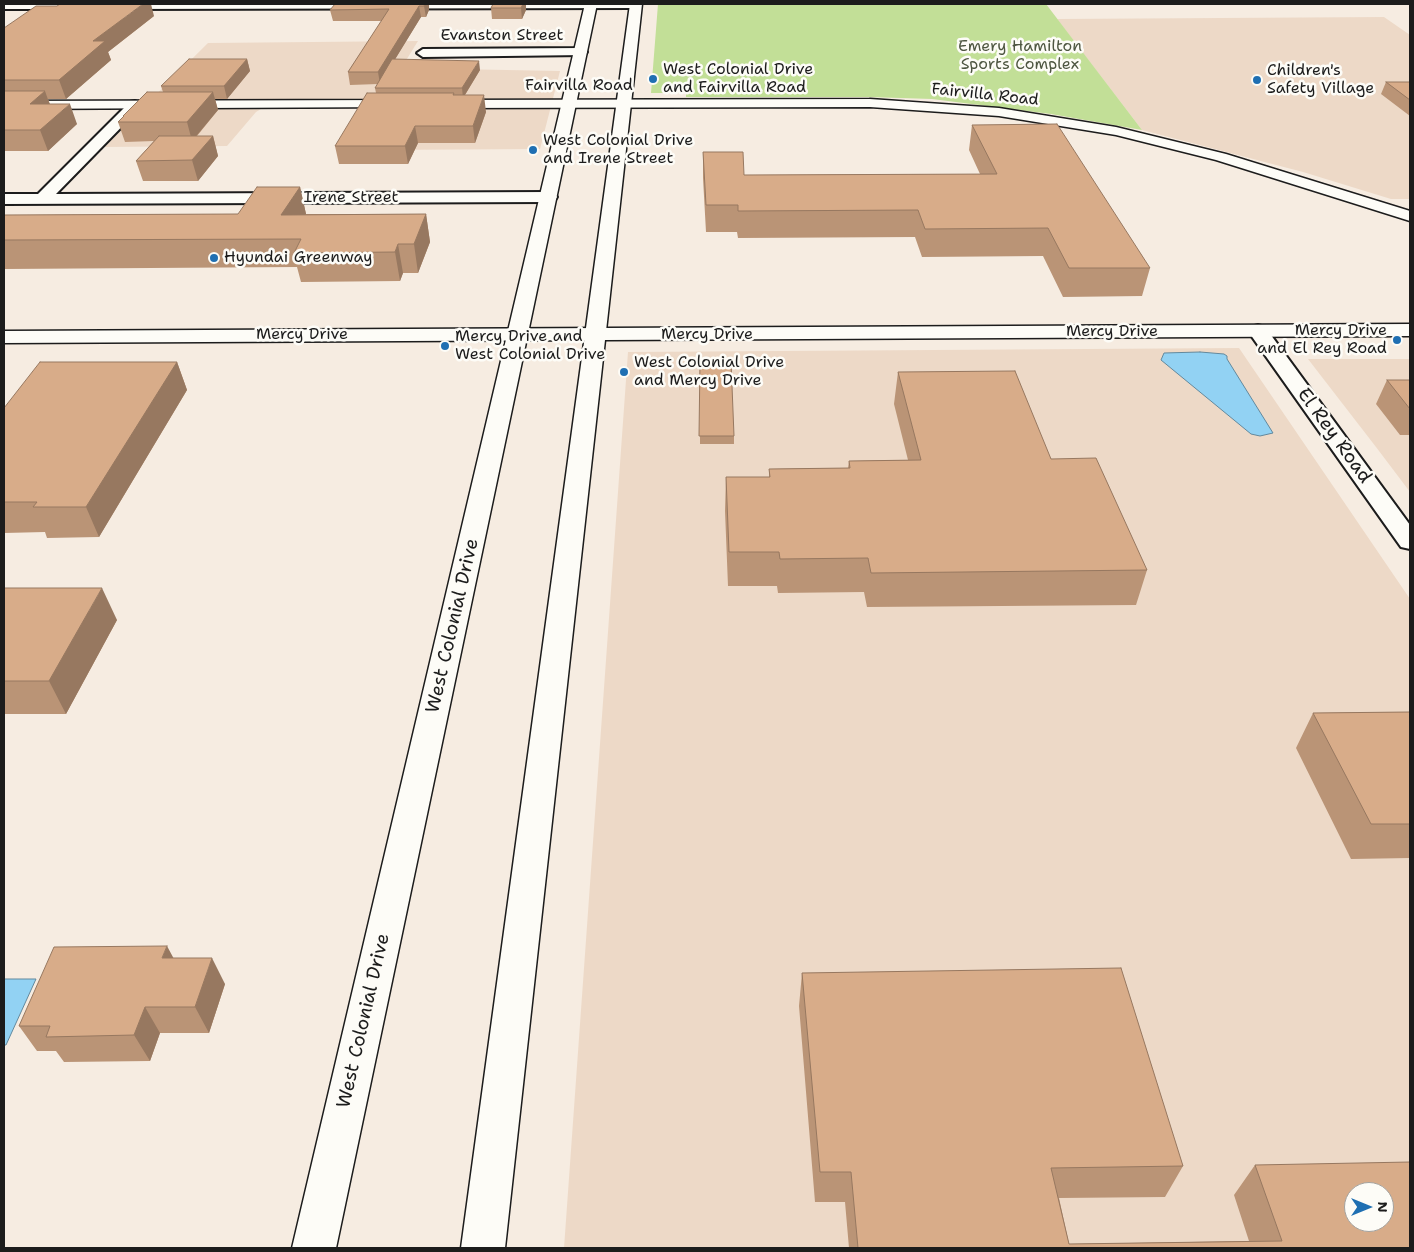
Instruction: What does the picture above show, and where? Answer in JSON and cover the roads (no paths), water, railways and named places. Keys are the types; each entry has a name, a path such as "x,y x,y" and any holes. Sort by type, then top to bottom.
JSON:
{"main road":[{"name":"West Colonial Drive","path":"314,1248 591,4"},
{"path":"483,1248 636,4"},
{"name":"Fairvilla Road","path":"432,104 870,103 945,107 1015,115 1116,131 1211,154 1410,216"},
{"path":"4,105 413,104"},
{"name":"Mercy Drive","path":"4,337 1410,330"}],"street":[{"path":"102,6 636,4"},
{"path":"4,6 83,6"},
{"name":"Evanston Street","path":"423,53 580,52"},
{"path":"42,199 135,105"},
{"name":"Irene Street","path":"4,199 549,197"},
{"name":"El Rey Road","path":"1258,331 1410,542"}],"water":[{"path":"1200,352 1224,354 1227,356 1227,359 1273,433 1260,436 1251,434 1161,360 1164,353"},
{"path":"4,979 36,979 6,1045 4,1045"}],"place":[{"name":"West Colonial Drive and Fairvilla Road","path":"653,79"},
{"name":"Children's Safety Village","path":"1257,80"},
{"name":"West Colonial Drive and Irene Street","path":"533,150"},
{"name":"Hyundai Greenway","path":"214,258"},
{"name":"Mercy Drive and El Rey Road","path":"1397,340"},
{"name":"Mercy Drive and West Colonial Drive","path":"445,346"},
{"name":"West Colonial Drive and Mercy Drive","path":"624,372"}],"park label":[{"name":"Emery Hamilton Sports Complex","path":"1020,56"}]}
